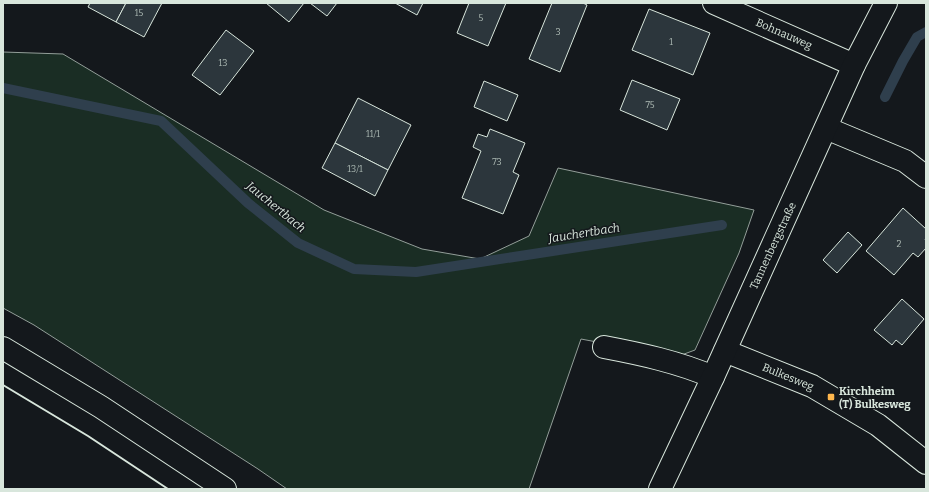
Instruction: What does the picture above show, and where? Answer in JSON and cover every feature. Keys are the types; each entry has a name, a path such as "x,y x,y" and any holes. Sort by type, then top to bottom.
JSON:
{"street":[{"name":"Bohnauweg","path":"714,3 854,65"},
{"name":"Tannenbergstraße","path":"660,489 725,351 854,65 886,3"},
{"path":"826,128 905,161 926,177"},
{"path":"604,347 689,367 713,377"},
{"path":"3,348 101,407 225,489"},
{"name":"Bulkesweg","path":"725,351 812,386 878,425 926,464"}],"green space":[{"path":"3,52 63,54 324,210 422,249 480,259 529,236 558,168 754,210 739,253 695,350 676,357 581,339 529,489 287,489 34,325 3,308"}],"building":[{"path":"90,3 126,3 116,22 88,7"},
{"path":"126,3 162,3 144,37 116,22"},
{"path":"266,3 304,3 289,22"},
{"path":"310,3 337,3 327,16"},
{"path":"395,3 423,3 417,15"},
{"path":"469,3 506,3 488,46 457,33"},
{"path":"552,3 583,3 587,5 560,72 529,59"},
{"path":"649,9 710,33 693,75 632,50"},
{"path":"226,30 254,51 220,95 192,75"},
{"path":"632,80 680,99 667,130 620,110"},
{"path":"484,81 518,95 507,121 474,107"},
{"path":"358,98 411,125 388,170 335,143"},
{"path":"490,129 525,143 513,172 519,175 503,214 462,198 481,151 473,147 478,134 487,137"},
{"path":"335,143 388,170 375,196 322,168"},
{"path":"903,208 926,229 926,248 918,257 913,253 894,275 866,251"},
{"path":"848,232 862,245 837,273 823,260"},
{"path":"902,299 924,319 902,345 896,340 892,345 874,330"}],"waterway":[{"name":"Jauchertbach","path":"885,97 917,37 926,32"},
{"name":"Jauchertbach","path":"3,88 161,121 248,203 298,243 354,269 416,272 722,225"}],"wall":[{"path":"3,385 88,436 168,489"}],"place":[{"name":"Kirchheim (T) Bulkesweg","path":"831,397"}]}
